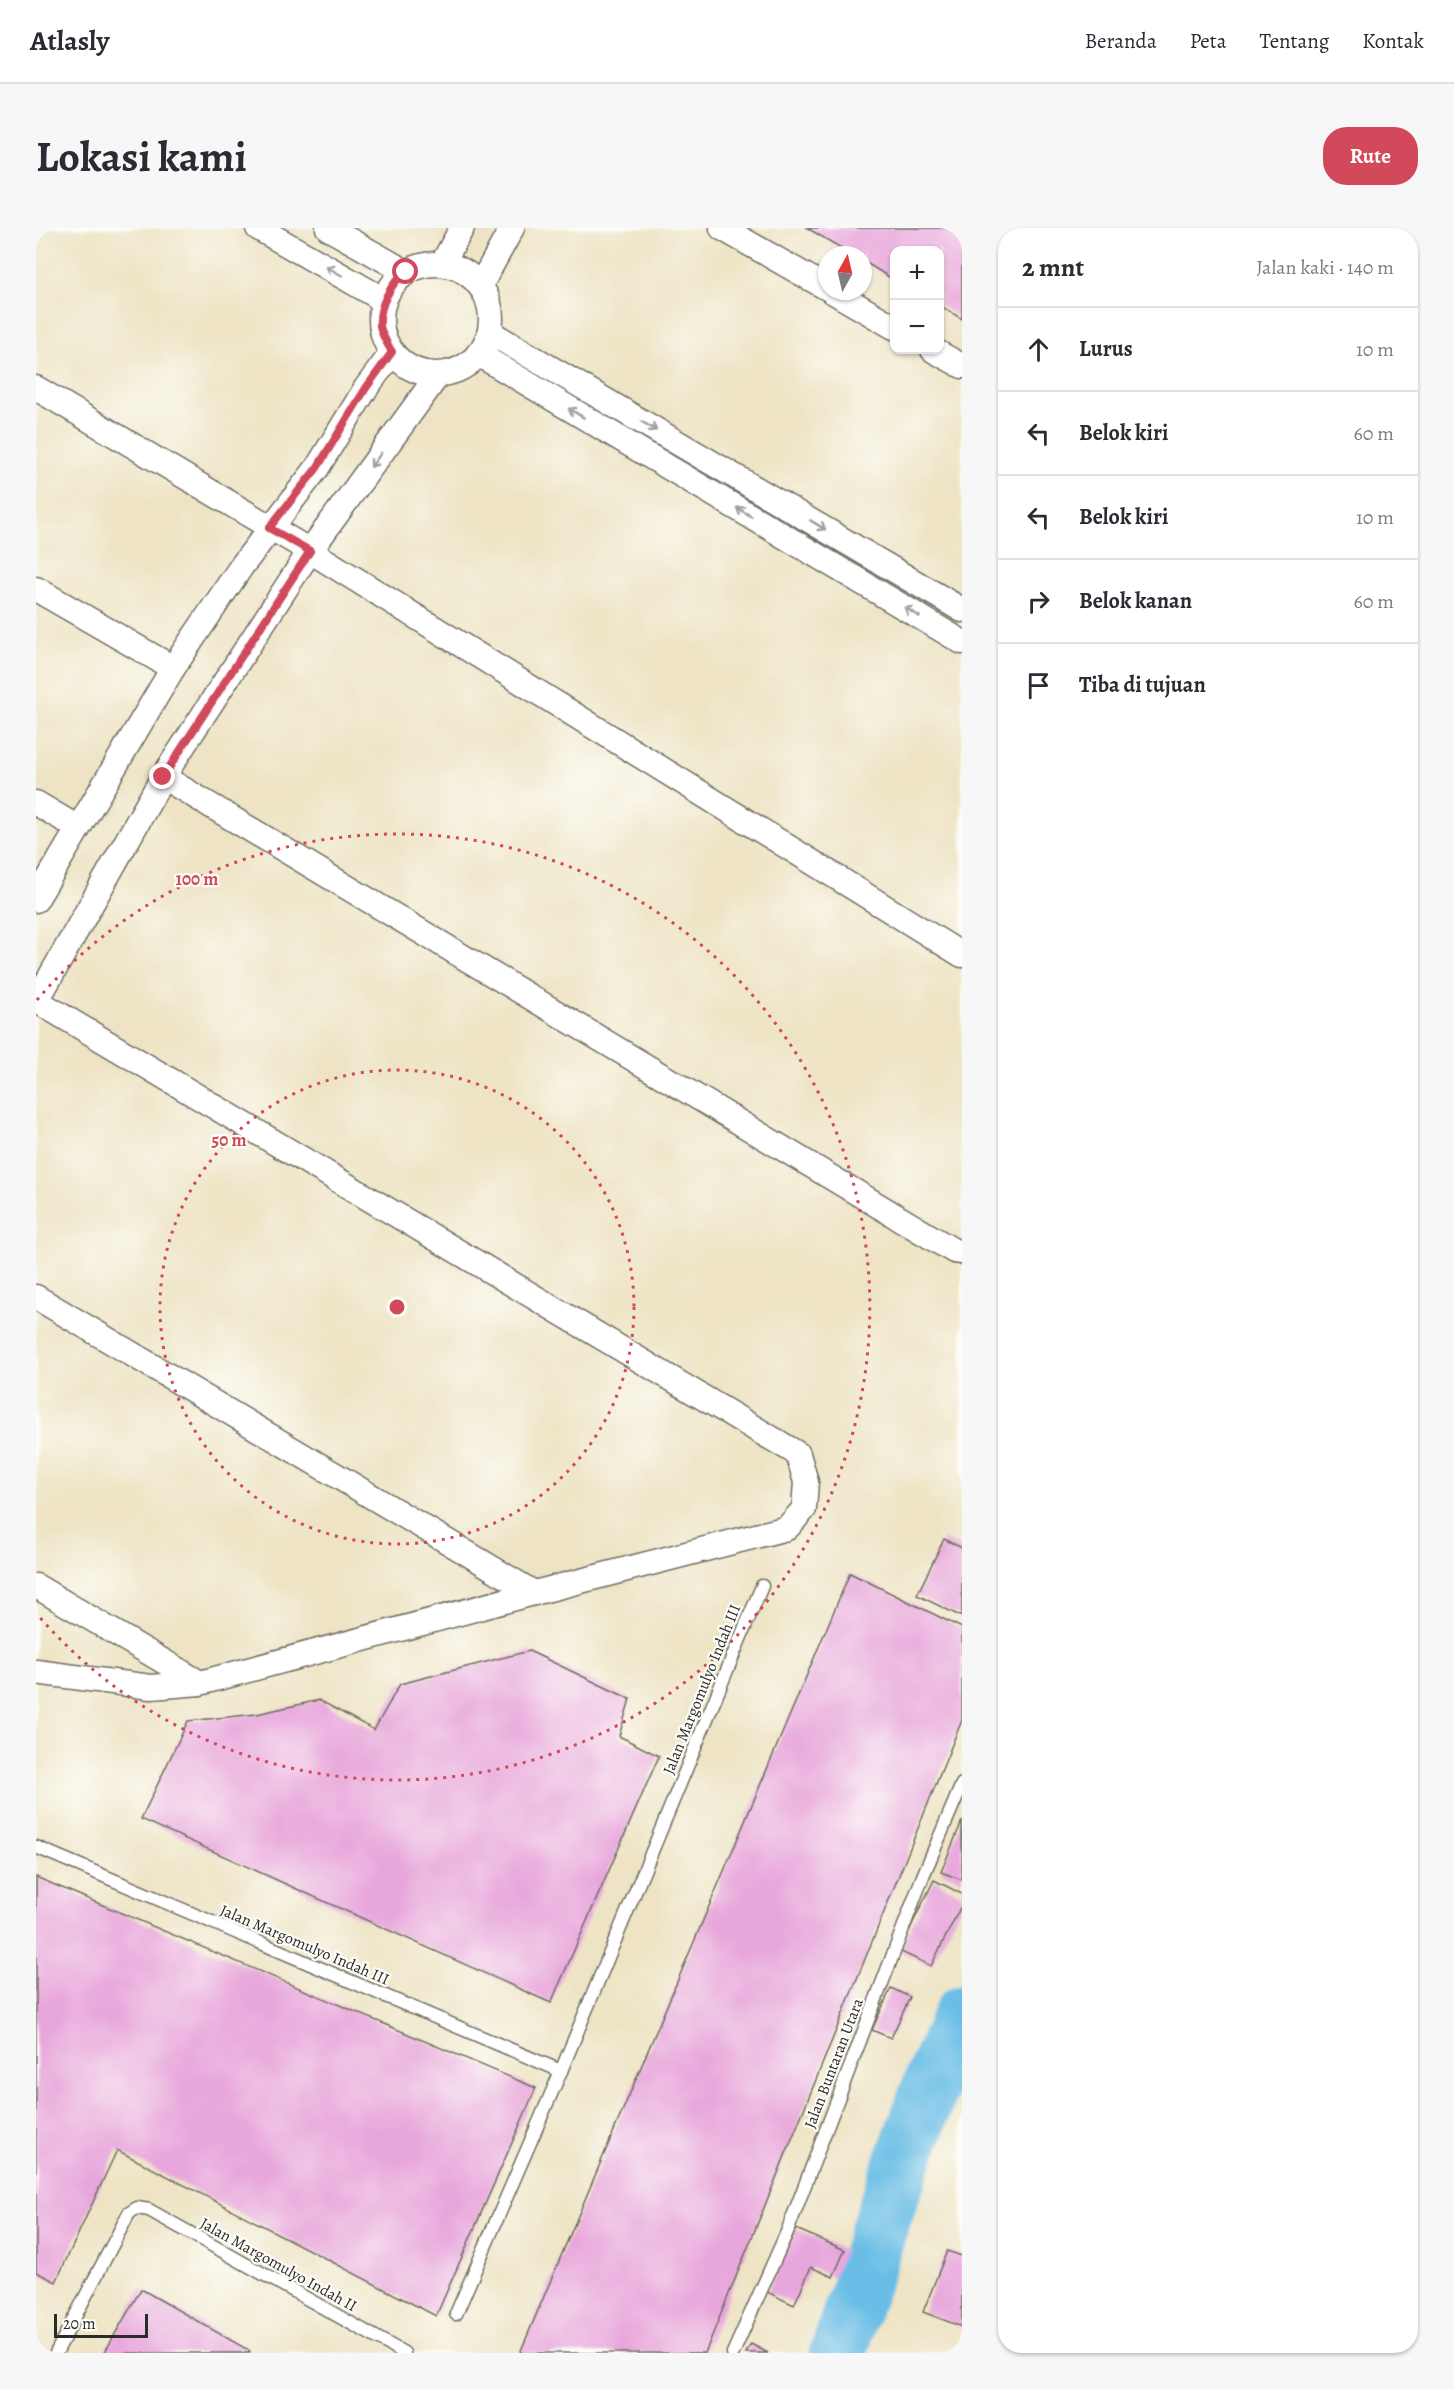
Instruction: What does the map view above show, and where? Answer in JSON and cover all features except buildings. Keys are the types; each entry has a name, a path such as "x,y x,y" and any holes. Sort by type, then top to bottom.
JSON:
{"street":[{"path":"258,228 384,300"},
{"path":"328,228 406,272"},
{"path":"442,264 462,228"},
{"path":"480,286 512,228"},
{"path":"722,228 818,283"},
{"path":"442,264 463,271 480,286 489,302 490,333 478,354 458,370 438,375 417,371 399,361 380,327 384,300 400,276 406,272 424,265 442,264"},
{"path":"848,300 890,325"},
{"path":"490,333 962,610"},
{"path":"36,900 173,668 269,528 317,468 366,388 392,352"},
{"path":"478,354 962,642"},
{"path":"940,354 962,366"},
{"path":"36,1672 151,1687 200,1683 787,1528 804,1509 807,1482 798,1454 36,1002 163,777 310,551 438,375"},
{"path":"36,388 310,551 962,955"},
{"path":"36,589 173,668"},
{"path":"163,777 954,1251 962,1252"},
{"path":"36,803 78,828"},
{"path":"36,1297 534,1593"},
{"path":"36,1586 200,1683"}],"lane":[{"name":"Jalan Margomulyo Indah III","path":"456,2314 561,2071 762,1586"},
{"name":"Jalan Buntaran Utara","path":"733,2353 787,2232 922,1876 962,1784"},
{"name":"Jalan Margomulyo Indah III","path":"36,1848 561,2071"},
{"name":"Jalan Margomulyo Indah II","path":"56,2353 129,2213 137,2208 149,2210 404,2353"}],"waterway":[{"path":"838,2353 882,2220 933,2079 962,2014"}],"route":[{"path":"163,777 310,551 269,528 317,468 366,388 392,352 380,327 384,300 400,276 406,272"}]}
